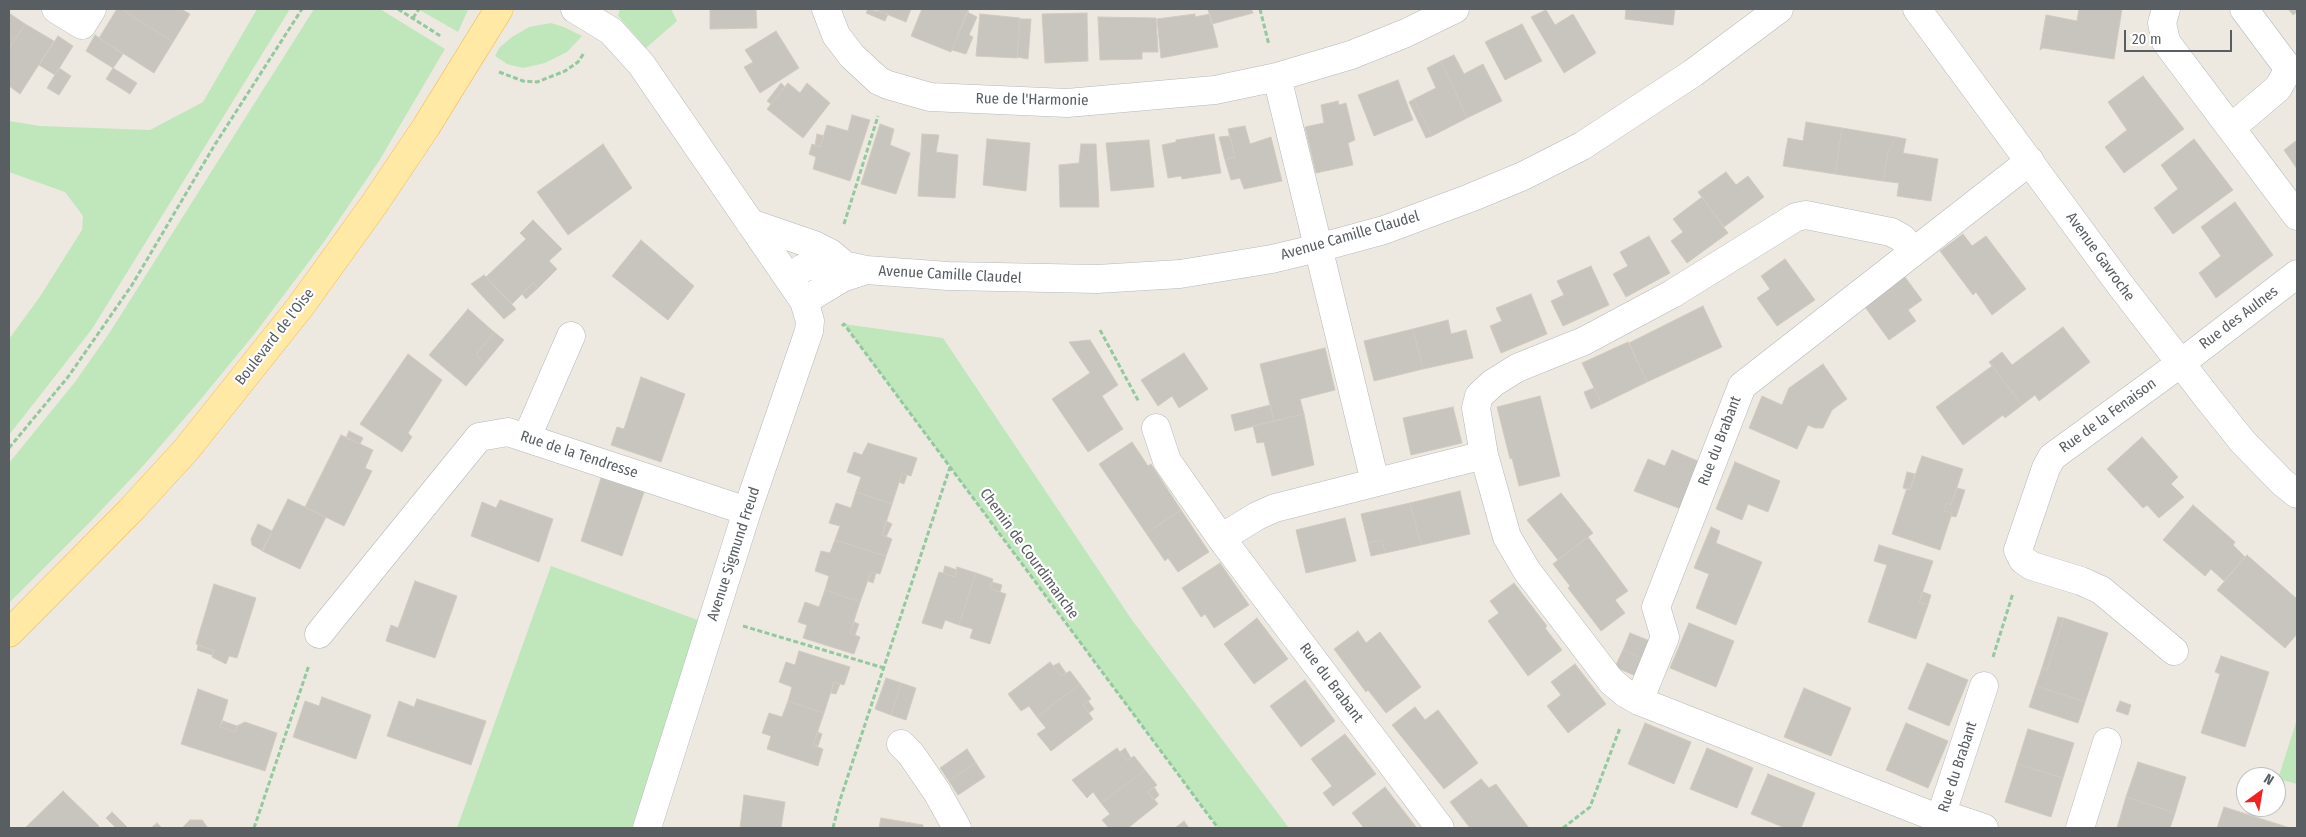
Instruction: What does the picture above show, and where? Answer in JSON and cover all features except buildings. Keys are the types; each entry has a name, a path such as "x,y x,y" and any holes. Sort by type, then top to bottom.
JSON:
{"main road":[{"name":"Boulevard de l'Oise","path":"9,633 130,511 186,450 294,314 375,203 426,127 499,9"}],"street":[{"path":"56,9 82,25 92,9"},
{"path":"575,9 599,22 620,38 630,50 794,287 842,278 855,267 814,245 750,223"},
{"name":"Rue de l'Harmonie","path":"826,9 836,35 852,56 879,81 888,85 930,97 1067,103 1215,90 1277,77 1351,55 1406,33 1455,9"},
{"name":"Avenue Camille Claudel","path":"855,267 948,276 1097,279 1180,274 1272,259 1384,230 1523,176 1582,146 1693,73 1779,9"},
{"name":"Avenue Gavroche","path":"1917,9 2120,286 2243,442 2282,482 2297,494"},
{"path":"2166,9 2162,23 2166,42 2297,216"},
{"path":"2231,128 2278,88 2287,72 2285,64 2244,9"},
{"path":"1277,77 1375,482"},
{"name":"Rue du Brabant","path":"1639,701 1665,637 1656,607 1742,386 2030,161"},
{"name":"Rue du Brabant","path":"1914,251 1902,238 1891,232 1806,215 1796,217 1721,266 1672,294 1584,341 1517,368 1493,383 1480,396 1476,408 1484,455 1507,537 1527,570 1611,681 1625,693 1639,701 1939,820 1984,686"},
{"name":"Rue des Aulnes","path":"2181,363 2297,274"},
{"name":"Avenue Sigmund Freud","path":"647,828 747,511 809,331 809,312 794,287"},
{"path":"527,438 571,336"},
{"name":"Rue de la Fenaison","path":"2023,560 2018,550 2046,468 2052,457 2181,363"},
{"name":"Rue du Brabant","path":"1156,428 1167,461 1221,538 1440,828"},
{"name":"Rue de la Tendresse","path":"319,634 479,437 508,432 747,511"},
{"path":"1221,538 1257,516 1275,508 1484,455"},
{"path":"2023,560 2032,566 2081,581 2101,590 2174,651"},
{"path":"2080,828 2107,742"},
{"path":"901,744 911,754 937,792 957,828"},
{"path":"1939,820 1984,828"}],"path":[{"path":"9,448 68,377 132,285 214,146 302,9"},
{"path":"413,18 419,9"},
{"path":"844,224 888,85"},
{"name":"Chemin de Courdimanche","path":"809,331 823,336 844,324 1218,828"},
{"path":"1100,330 1127,382 1156,428"},
{"path":"833,828 840,800 950,467"},
{"path":"1984,686 2023,560"},
{"path":"714,618 884,668"},
{"path":"254,828 319,634"},
{"path":"1563,828 1590,807 1620,728 1639,701"}],"green space":[{"path":"257,9 290,9 92,329 9,435 9,339 39,298 82,230 83,216 65,192 9,172 9,121 40,126 150,130 203,102"},
{"path":"314,9 380,9 445,49 379,161 326,239 256,332 143,466 9,603 9,463 75,382 110,332"},
{"path":"418,9 468,9 468,10 458,32"},
{"path":"620,9 671,9 677,21 646,48 618,16"},
{"path":"551,23 582,36 567,52 545,63 523,68 507,64 495,56 499,48 512,37 529,27"},
{"path":"844,324 943,338 1132,620 1289,828 1218,828"},
{"path":"551,566 703,622 635,828 457,828"},
{"path":"2297,719 2297,784 2286,781 2286,767 2282,767"}]}
